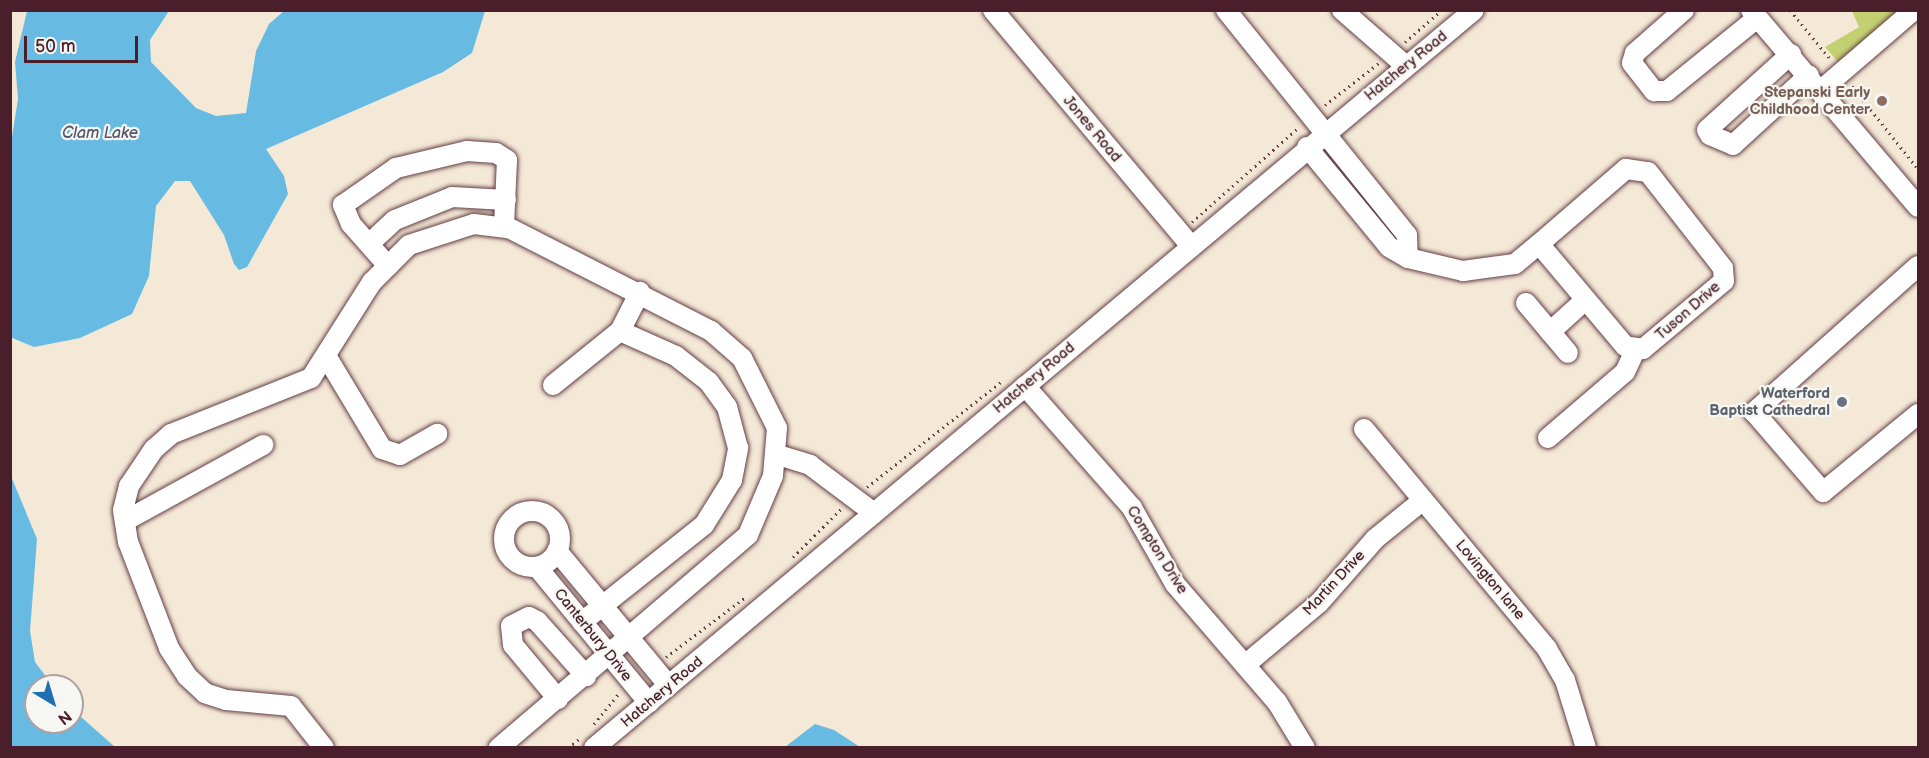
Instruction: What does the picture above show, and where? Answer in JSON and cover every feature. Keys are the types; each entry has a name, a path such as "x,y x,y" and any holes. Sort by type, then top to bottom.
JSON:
{"street":[{"name":"Jones Road","path":"993,10 1186,240"},
{"path":"1226,10 1326,131 1407,235 1408,258"},
{"path":"1342,10 1398,60"},
{"name":"Hatchery Road","path":"594,747 874,513 1018,380 1186,240 1326,131 1398,60 1474,10"},
{"path":"1684,10 1635,53 1632,63 1654,91 1667,91 1754,14 1791,54 1918,207"},
{"path":"1791,54 1707,130 1710,135 1733,145 1794,90 1842,74 1914,10"},
{"path":"1774,68 1794,90"},
{"name":"Tuson Drive","path":"1307,147 1389,246 1408,258 1463,271 1491,271 1515,264 1626,169 1648,172 1723,268 1724,281 1643,349 1636,348"},
{"path":"388,266 369,244 343,205 396,168 467,151 496,153 507,160 504,227"},
{"path":"369,244 395,220 452,197 506,200"},
{"path":"324,747 291,706 226,700 205,693 187,676 169,648 128,542 125,521 129,486 154,449 171,434 290,389 311,378 328,359 372,282 409,245 474,224 504,227 640,292 711,331 741,358 777,428 775,454 763,509 748,535 629,640 499,747"},
{"path":"1539,244 1625,346 1636,348 1625,372 1548,438"},
{"path":"1918,266 1754,412 1823,492 1918,414"},
{"path":"553,385 620,331 640,292"},
{"path":"1550,332 1585,300"},
{"path":"1526,303 1568,353"},
{"path":"582,622 704,525 732,480 738,448 727,407 709,382 676,356 620,331"},
{"path":"328,359 382,448 400,455 437,434"},
{"name":"Compton Drive","path":"1018,380 1132,508 1175,584 1277,702 1305,747"},
{"name":"Lovington lane","path":"1364,429 1547,649 1565,680 1586,747"},
{"path":"125,521 263,445"},
{"path":"775,454 810,465 874,513"},
{"name":"Martin Drive","path":"1245,665 1319,603 1375,539 1423,500"},
{"path":"526,512 550,518 557,528 557,551 537,567 514,561 506,551 504,539 515,517 526,512"},
{"name":"Canterbury Drive","path":"557,551 669,686"},
{"name":"Canterbury Drive","path":"537,567 649,703"},
{"path":"558,699 513,645 509,636 519,620 537,621 586,676"}],"path":[{"path":"1186,240 1313,116 1398,60 1442,10"},
{"path":"1790,10 1918,169"},
{"path":"790,561 855,497 1018,380"},
{"path":"652,667 752,592"},
{"path":"568,747 632,682"}],"green space":[{"path":"1852,11 1918,11 1918,22 1847,72 1825,47 1859,27"}],"water":[{"name":"Clam Lake","path":"27,11 169,11 150,40 151,62 196,108 216,116 246,113 256,51 269,24 284,11 485,11 472,53 443,72 266,149 284,176 288,194 247,267 239,270 234,264 224,235 190,181 175,181 156,206 149,276 132,314 80,338 34,347 10,337 10,149 18,99 15,62"},
{"path":"11,476 37,539 30,631 35,662 44,674 24,674 24,734 84,734 84,720 115,747 11,747"},
{"path":"815,724 834,730 860,747 785,747"}],"place":[{"name":"Stepanski Early Childhood Center","path":"1882,101"},
{"name":"Waterford Baptist Cathedral","path":"1842,402"}]}
